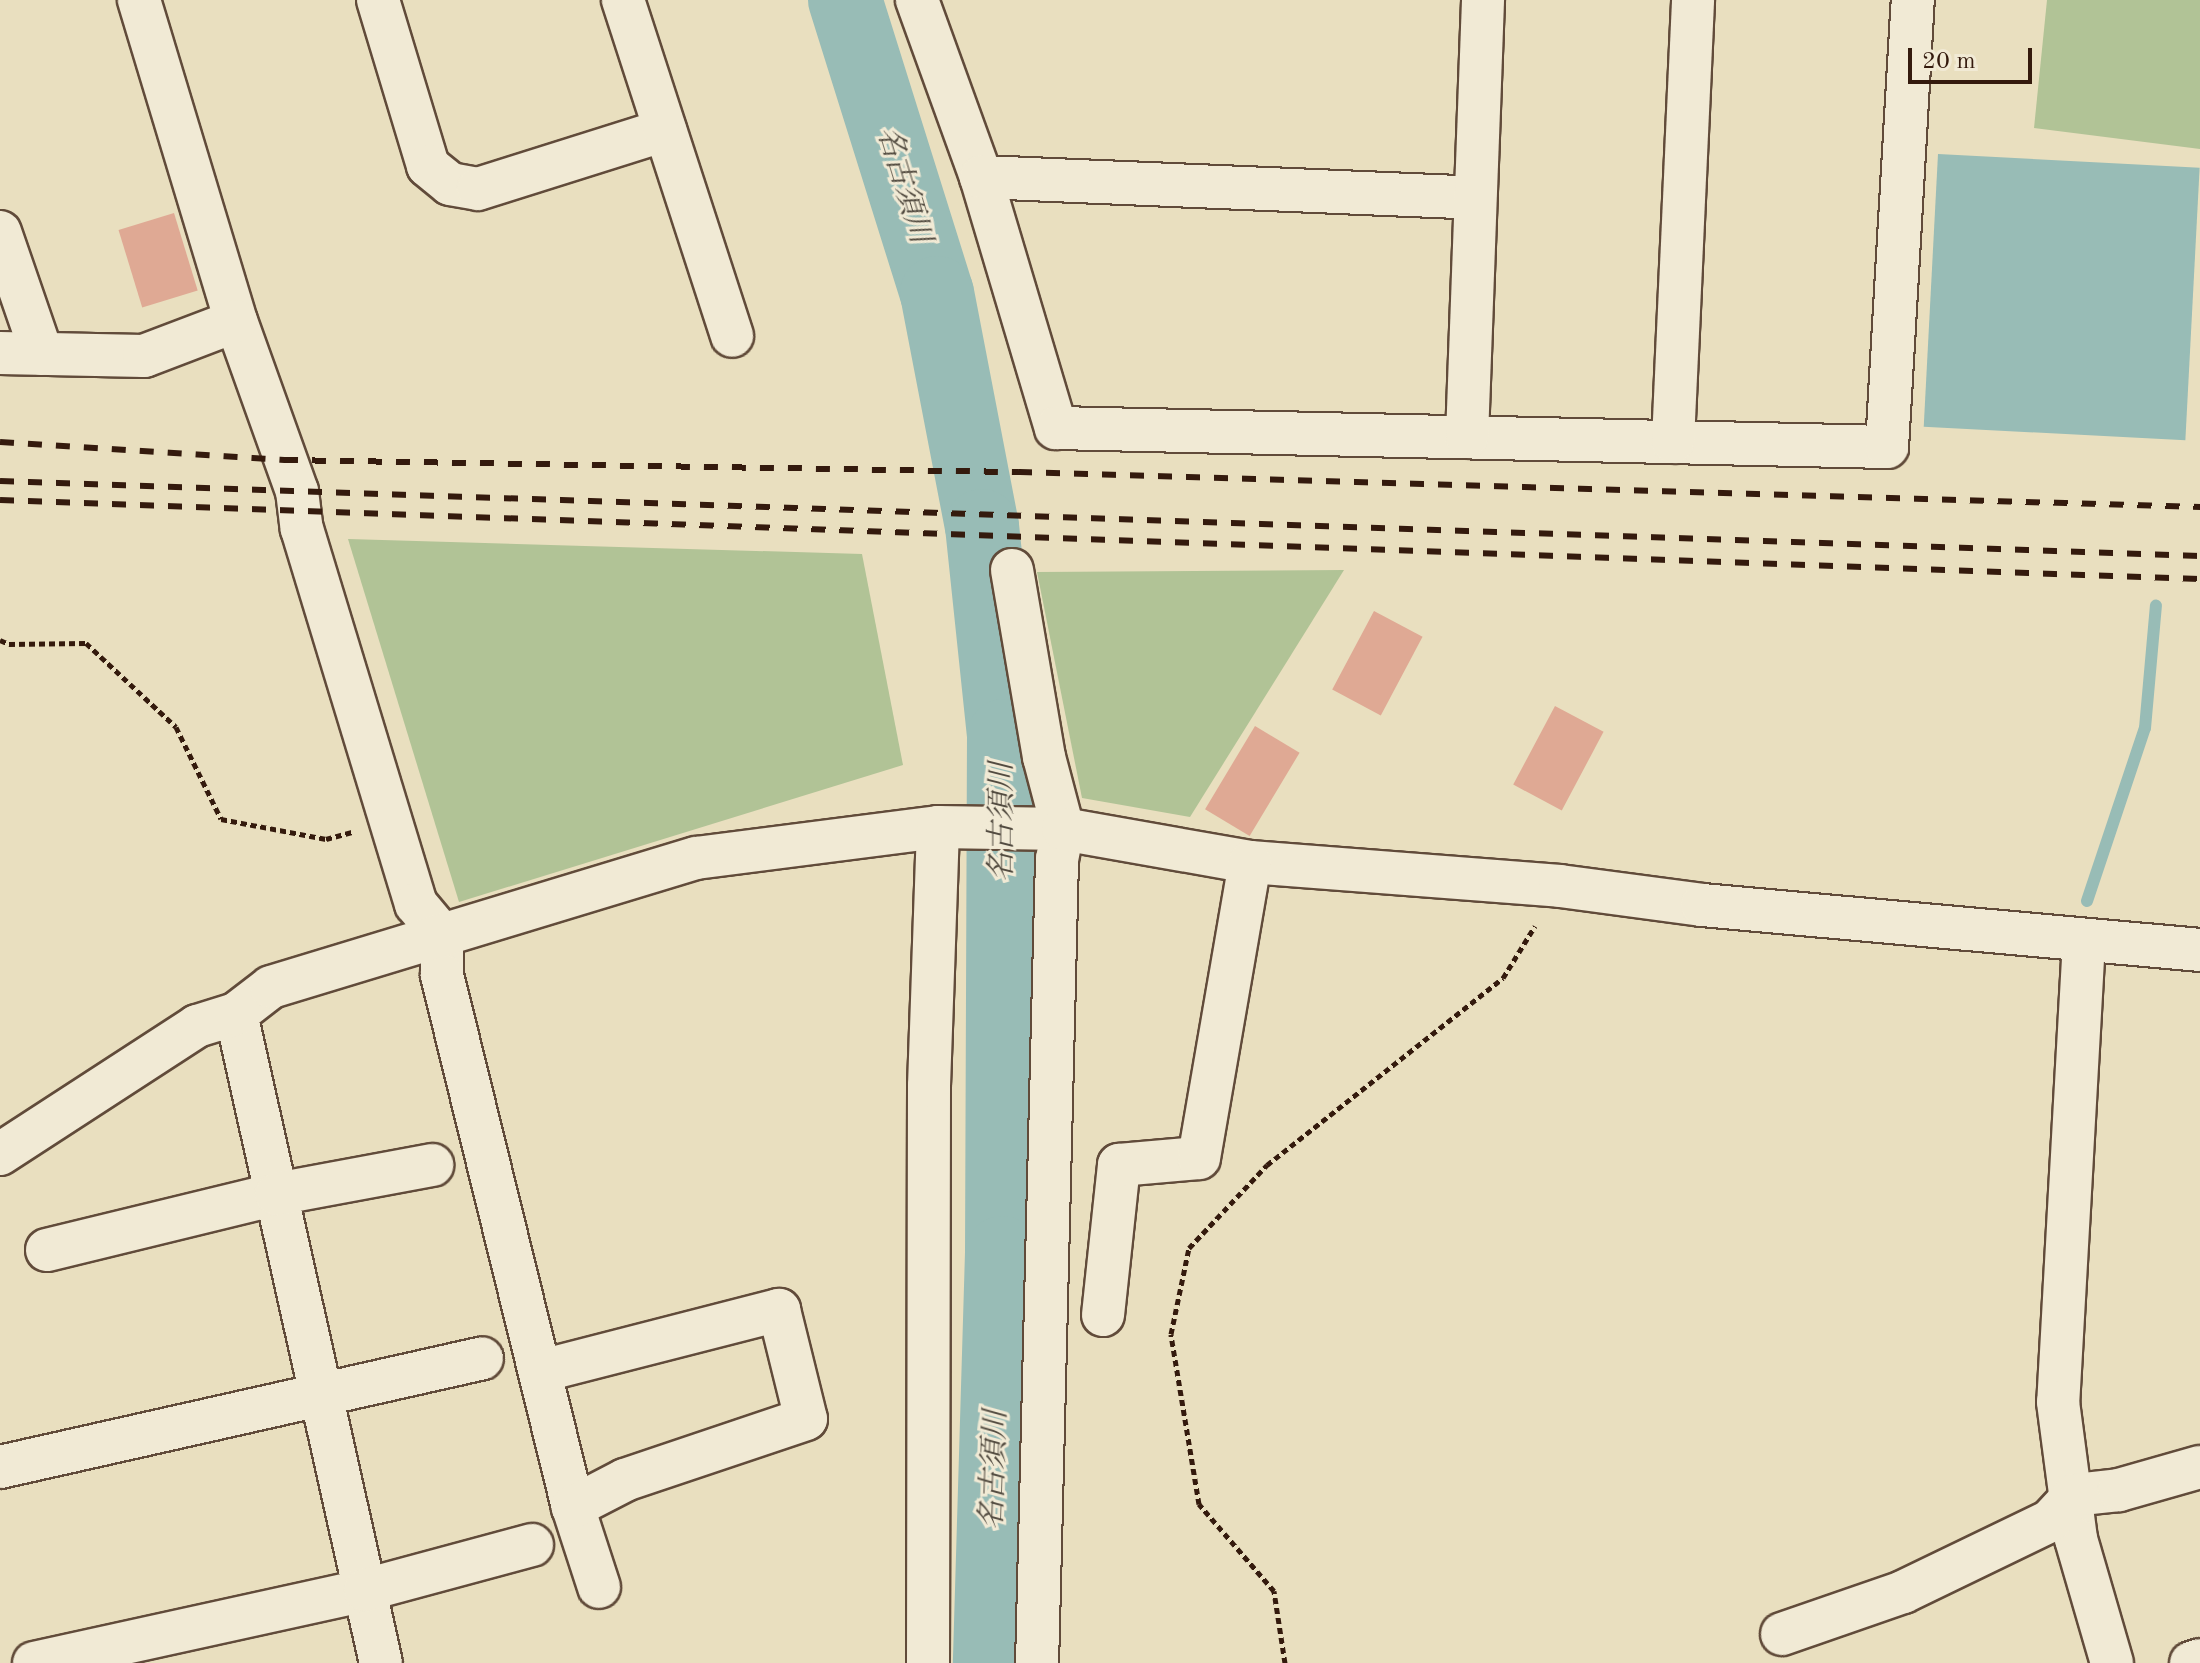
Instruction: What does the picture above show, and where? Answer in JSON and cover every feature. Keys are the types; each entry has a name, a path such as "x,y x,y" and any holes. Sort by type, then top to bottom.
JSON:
{"street":[{"path":"139,0 236,321 297,491 302,529 416,904 442,935 442,975 573,1507 599,1587"},
{"path":"378,0 428,166 450,184 478,189 665,130"},
{"path":"623,0 732,336"},
{"path":"917,0 981,177 1056,428 1887,447 1913,0"},
{"path":"1467,437 1483,0"},
{"path":"1673,442 1693,0"},
{"path":"981,177 1458,197"},
{"path":"0,232 42,354"},
{"path":"0,353 144,356 236,321"},
{"path":"1012,570 1044,757 1063,829 1057,859 1037,1663"},
{"path":"928,1663 929,1086 938,827"},
{"path":"0,1154 197,1026 236,1014 271,987 696,858 938,827 1063,829 1250,862 1560,886 1702,905 2200,950"},
{"path":"1103,1315 1119,1165 1199,1158 1250,862"},
{"path":"2084,941 2058,1402 2074,1495 2076,1539 2112,1663"},
{"path":"236,1014 381,1663"},
{"path":"47,1250 276,1194 432,1165"},
{"path":"541,1371 779,1310 806,1419 625,1480 573,1507"},
{"path":"0,1467 482,1358"},
{"path":"1782,1634 1903,1592 2050,1521 2074,1495 2119,1490 2200,1467"},
{"path":"34,1663 365,1590 532,1545"},
{"path":"2191,1663 2200,1660"}],"path":[{"path":"0,640 86,643 176,727 221,819 326,839 392,822"},
{"path":"1285,1663 1274,1591 1199,1504 1171,1334 1189,1248 1267,1165 1503,978 1560,886"}],"green space":[{"path":"2047,0 2200,0 2200,149 2034,128"},
{"path":"348,539 862,554 903,765 459,902"},
{"path":"1344,570 1190,817 1082,798 1037,572"}],"water":[{"path":"1938,154 2200,168 2185,440 1924,427"}],"building":[{"path":"174,213 198,290 142,307 119,230"},
{"path":"1374,611 1423,637 1381,715 1332,690"},
{"path":"1555,706 1604,732 1562,810 1513,785"},
{"path":"1255,726 1300,753 1250,836 1205,809"}],"waterway":[{"name":"名古須川","path":"845,0 937,293 982,526 1004,736 1002,1253 990,1663"},
{"path":"2087,901 2145,728 2156,605"}],"railway":[{"path":"0,442 284,460 1018,472 2200,507"},
{"path":"0,481 2200,556"},
{"path":"0,500 2200,579"}]}
